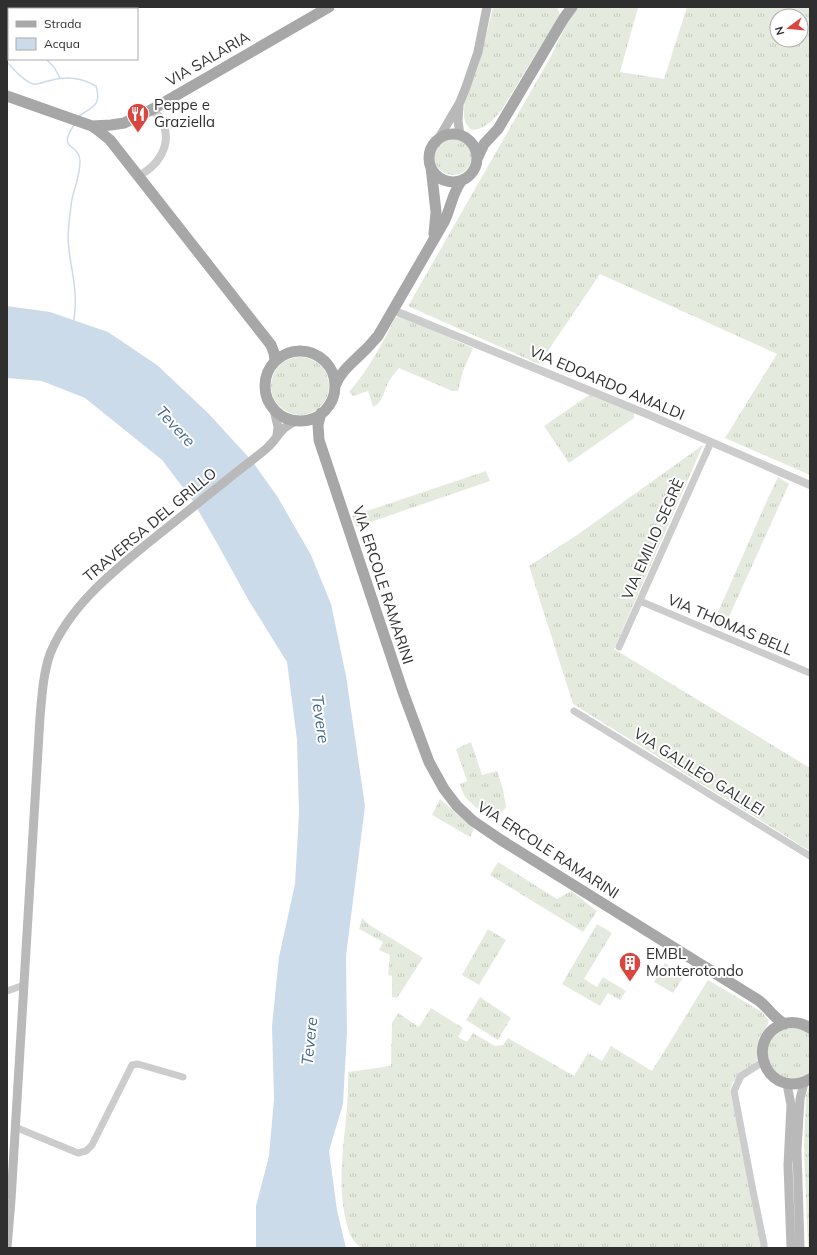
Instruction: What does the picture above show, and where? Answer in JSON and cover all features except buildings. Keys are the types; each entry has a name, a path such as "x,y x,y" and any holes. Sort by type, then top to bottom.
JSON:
{"main road":[{"name":"VIA SALARIA","path":"7,96 90,126 124,123 151,110 329,7"},
{"path":"433,240 436,212 429,159 430,151 460,102 478,52 487,8"},
{"path":"477,159 487,140 498,128 565,10"},
{"path":"431,167 435,174 441,178 455,182 468,176 473,172 476,166 477,159 474,145 464,137 458,121 460,102"},
{"path":"113,144 111,138 112,134 115,129 124,123"},
{"path":"90,126 113,144 271,345 275,361"},
{"path":"439,138 453,134 473,140 481,138 498,128"},
{"path":"335,386 345,370 378,336 446,217 454,193 462,180"},
{"path":"299,420 292,420 282,416 274,410 268,401 265,390 265,380 269,370 275,361 288,353 302,351 312,353 325,362 331,371 335,386 334,394 329,405 321,413"},
{"path":"325,362 341,364 350,362 357,358"},
{"path":"274,410 278,427 277,436"},
{"name":"TRAVERSA DEL GRILLO","path":"7,1248 40,709 44,678 49,658 56,642 67,624 90,595 111,574 177,519 261,453 286,426 299,420 311,419 321,413"},
{"name":"VIA ERCOLE RAMARINI","path":"319,440 318,425 321,413"},
{"name":"VIA ERCOLE RAMARINI","path":"299,420 312,429 319,440 403,692 429,762 438,781 449,797 473,821 501,840 758,1000 765,1005 772,1015 785,1024"},
{"path":"771,1031 773,1022 772,1015"},
{"path":"807,1081 796,1085 786,1084 779,1081 767,1070 763,1062 762,1054 766,1038 771,1031 778,1026 793,1023 809,1026"},
{"path":"800,1248 797,1146 801,1094 807,1081"},
{"path":"786,1084 790,1097 791,1108 788,1149 790,1248"}],"street":[{"path":"138,176 146,172 155,164 162,154 166,143 166,133 162,120 157,113 151,110"},
{"name":"VIA EDOARDO AMALDI","path":"393,310 648,415 810,484"},
{"name":"VIA EMILIO SEGRÈ","path":"619,647 711,442"},
{"name":"VIA THOMAS BELL","path":"640,601 810,673"},
{"name":"VIA GALILEO GALILEI","path":"574,711 810,856"},
{"path":"7,991 24,985"},
{"path":"763,1062 741,1076 734,1091 764,1248"},
{"path":"15,1127 78,1153 86,1151 92,1145 132,1065 138,1064 183,1076"}],"green space":[{"path":"493,7 557,7 560,15 558,22 539,49 501,111 485,126 472,130 467,125 465,119 465,102 478,67"},
{"path":"579,7 638,8 620,72 664,79 687,7 810,7 810,475 725,438 777,354 600,274 539,364 408,306 550,58 572,13"},
{"path":"453,137 463,140 469,146 472,156 469,166 463,172 453,175 443,172 437,166 434,156 437,146 443,140"},
{"path":"399,316 473,348 463,371 458,391 452,391 399,368 389,381 379,403 373,407 368,391 353,396 349,392 363,375 395,318"},
{"path":"294,357 306,357 321,365 329,380 329,392 321,407 306,415 294,415 279,407 271,392 271,380 279,365"},
{"path":"589,395 634,413 634,418 569,463 544,426"},
{"path":"703,445 614,649 810,768 810,851 573,704 529,566 577,535"},
{"path":"486,471 490,481 356,527 352,516"},
{"path":"778,477 789,484 723,630 712,626 768,498"},
{"path":"471,742 482,775 497,771 503,789 506,807 499,815 489,816 485,814 467,799 462,790 460,784 467,781 456,749"},
{"path":"440,799 474,829 470,837 432,815"},
{"path":"498,862 557,899 571,891 597,911 583,932 490,875"},
{"path":"362,918 368,924 423,958 397,998 392,997 392,976 388,975 390,955 379,950 383,942 359,929"},
{"path":"597,924 612,933 584,979 597,987 603,977 626,991 620,1000 608,993 600,1006 562,984"},
{"path":"488,929 506,940 479,985 462,975"},
{"path":"665,963 684,976 673,993 654,982"},
{"path":"708,980 762,1012 769,1021 758,1041 757,1064 733,1082 730,1090 762,1243 761,1248 361,1248 353,1240 347,1225 343,1206 342,1187 348,1072 391,1066 392,1023 398,1013 419,1027 431,1008 463,1028 458,1037 467,1042 473,1033 495,1046 503,1045 508,1038 574,1076 588,1053 602,1061 611,1046 652,1071"},
{"path":"480,997 511,1018 498,1040 466,1020"},
{"path":"789,1026 810,1032 810,1074 795,1080 778,1075 767,1060 768,1042 773,1034"},
{"path":"810,1085 810,1248 808,1248 804,1149 806,1095"}],"water":[{"name":"Tevere","path":"7,306 50,312 108,332 157,365 208,413 252,461 277,496 311,555 331,604 346,676 365,806 346,956 347,1032 343,1104 329,1151 337,1210 346,1248 256,1248 256,1206 269,1156 274,1099 272,1026 279,957 295,884 299,813 297,740 287,662 249,601 191,498 162,460 85,398 42,381 7,378"}],"waterway":[{"path":"47,60 54,67 60,78"},
{"path":"7,62 23,78 33,84 60,78 72,78 96,86 98,93 97,102 92,108 79,116"},
{"path":"74,125 67,139 70,146 77,151 80,161 72,199 68,236 75,296 74,320"}],"place":[{"name":"Peppe e Graziella","path":"138,134"},
{"name":"EMBL Monterotondo","path":"630,982"}]}
